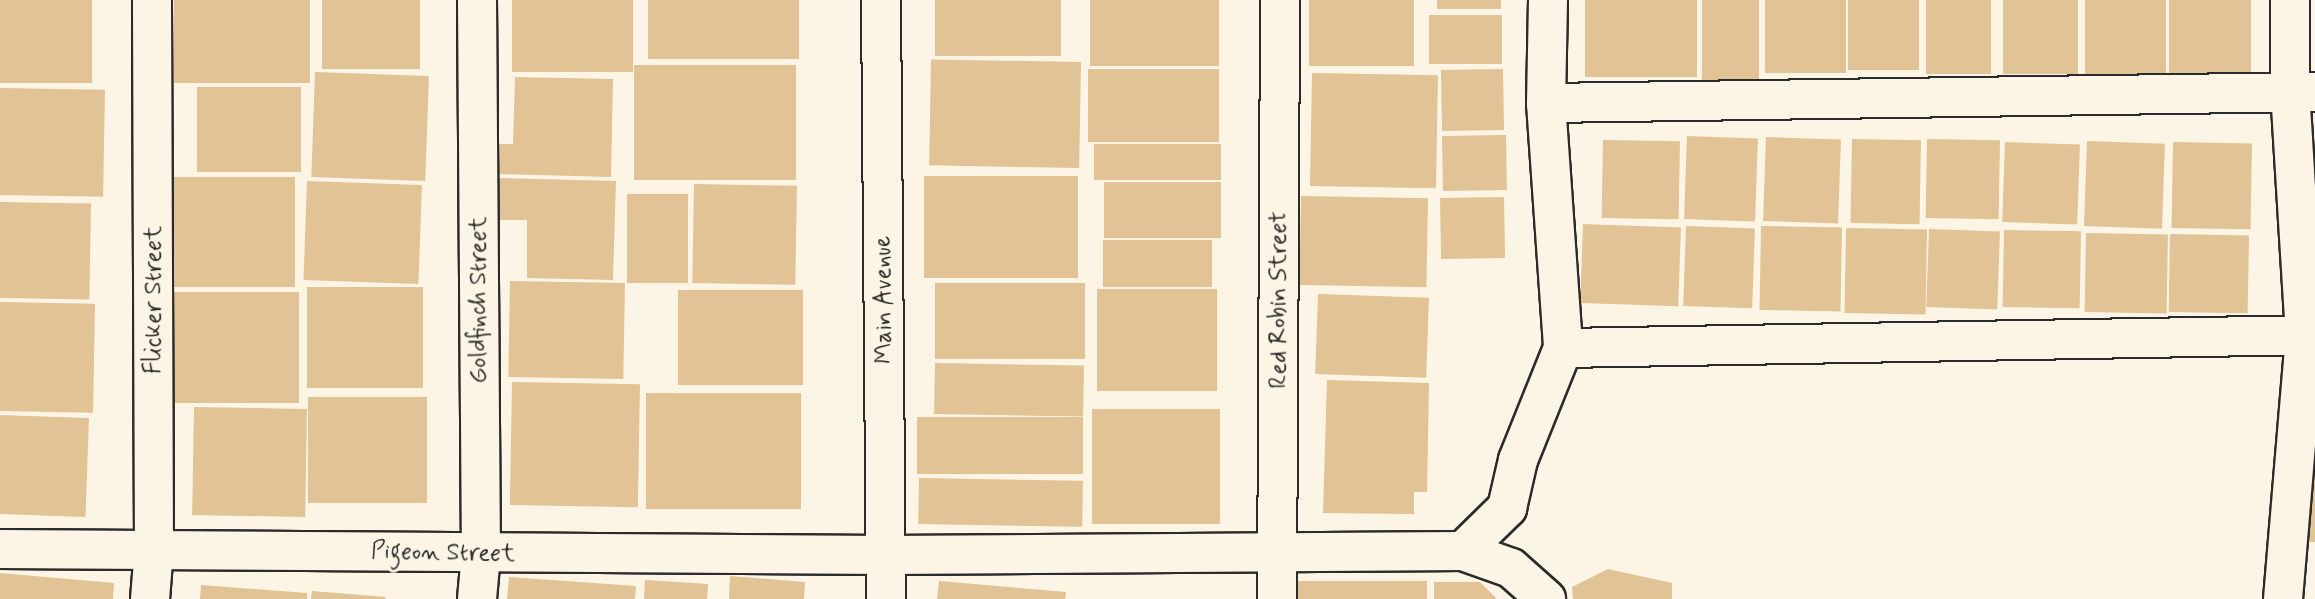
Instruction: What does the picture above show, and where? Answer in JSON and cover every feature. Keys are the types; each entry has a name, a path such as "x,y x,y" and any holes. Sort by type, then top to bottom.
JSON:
{"street":[{"name":"Flicker Street","path":"150,599 154,549 152,0"},
{"name":"Goldfinch Street","path":"477,0 481,554 477,599"},
{"name":"Main Avenue","path":"880,0 886,599"},
{"name":"Red Robin Street","path":"1277,599 1280,0"},
{"path":"1463,551 1507,508 1518,460 1563,348 1546,103 1548,0"},
{"path":"2283,599 2310,335 2302,93 2290,0"},
{"path":"1546,103 2302,93"},
{"path":"1563,348 2310,335"},
{"name":"Pigeon Street","path":"0,549 886,555 1463,551 1511,568 1546,599"}],"building":[{"path":"0,0 92,0 92,83 0,83"},
{"path":"174,0 310,0 310,83 174,83"},
{"path":"322,0 420,0 420,69 322,69"},
{"path":"512,0 633,0 633,72 512,72"},
{"path":"648,0 799,0 799,59 648,59"},
{"path":"935,0 1061,0 1061,56 935,56"},
{"path":"1090,0 1219,0 1219,66 1090,66"},
{"path":"1309,0 1414,0 1414,66 1309,66"},
{"path":"1437,0 1501,0 1501,9 1437,9"},
{"path":"1585,0 1697,0 1697,77 1585,77"},
{"path":"1702,0 1759,0 1759,81 1702,81"},
{"path":"1765,0 1846,0 1846,73 1765,73"},
{"path":"1848,0 1919,0 1919,70 1848,70"},
{"path":"1926,0 1991,0 1991,74 1926,74"},
{"path":"2003,0 2078,0 2078,74 2003,74"},
{"path":"2085,0 2166,0 2166,86 2085,86"},
{"path":"2169,0 2251,0 2251,83 2169,83"},
{"path":"1429,15 1502,15 1502,64 1429,64"},
{"path":"931,59 1081,62 1079,168 929,165"},
{"path":"634,65 796,65 796,180 634,180"},
{"path":"1088,69 1219,69 1219,142 1088,142"},
{"path":"1503,69 1504,130 1442,131 1441,70"},
{"path":"315,72 429,76 425,181 311,177"},
{"path":"1312,73 1438,75 1436,188 1310,186"},
{"path":"515,77 613,79 611,177 496,174 496,144 513,144"},
{"path":"197,87 301,87 301,172 197,172"},
{"path":"0,88 105,90 103,197 0,195"},
{"path":"1506,135 1507,190 1443,191 1442,136"},
{"path":"1687,136 1758,138 1755,221 1684,219"},
{"path":"1766,137 1841,140 1838,224 1763,221"},
{"path":"1852,139 1921,140 1920,224 1851,223"},
{"path":"1927,139 2000,140 1999,219 1926,218"},
{"path":"1603,140 1680,141 1679,219 1602,218"},
{"path":"2087,141 2165,144 2162,229 2084,226"},
{"path":"2005,142 2080,145 2077,225 2002,222"},
{"path":"2173,142 2252,143 2250,229 2171,228"},
{"path":"1094,144 1221,144 1221,180 1094,180"},
{"path":"924,176 1078,176 1078,278 924,278"},
{"path":"168,177 295,177 295,287 168,287"},
{"path":"499,178 616,181 613,280 527,278 527,220 499,220"},
{"path":"307,181 422,185 418,284 304,280"},
{"path":"1104,182 1221,182 1221,238 1104,238"},
{"path":"694,184 797,186 795,285 692,283"},
{"path":"627,194 688,194 688,283 627,283"},
{"path":"1301,196 1428,198 1426,287 1299,285"},
{"path":"1504,197 1505,258 1441,259 1440,198"},
{"path":"0,202 91,204 89,300 0,298"},
{"path":"1583,224 1681,227 1678,306 1580,303"},
{"path":"1686,226 1755,228 1752,308 1683,306"},
{"path":"1761,226 1842,227 1841,311 1760,310"},
{"path":"1846,228 1927,229 1926,314 1845,313"},
{"path":"1929,229 2000,231 1997,309 1926,307"},
{"path":"2004,230 2081,231 2080,308 2003,307"},
{"path":"2086,233 2168,234 2167,313 2085,312"},
{"path":"2170,234 2249,235 2248,313 2169,312"},
{"path":"1103,240 1212,240 1212,287 1103,287"},
{"path":"510,281 625,283 623,379 508,377"},
{"path":"935,283 1085,283 1085,359 935,359"},
{"path":"307,287 423,287 423,388 307,388"},
{"path":"1097,289 1217,289 1217,391 1097,391"},
{"path":"678,290 803,290 803,385 678,385"},
{"path":"168,292 299,292 299,403 168,403"},
{"path":"1318,294 1429,298 1426,378 1315,374"},
{"path":"0,302 95,304 93,413 0,411"},
{"path":"935,363 1084,366 1083,417 934,414"},
{"path":"1327,380 1429,383 1427,492 1414,492 1414,514 1323,513"},
{"path":"512,382 640,384 638,507 510,505"},
{"path":"646,393 801,393 801,509 646,509"},
{"path":"308,397 427,397 427,503 308,503"},
{"path":"194,407 307,409 305,517 192,515"},
{"path":"1092,409 1220,409 1220,524 1092,524"},
{"path":"0,415 89,418 85,517 0,514"},
{"path":"917,417 1083,417 1083,474 917,474"},
{"path":"2315,445 2315,542 2307,542"},
{"path":"919,478 1083,481 1082,527 918,524"},
{"path":"1608,569 1672,583 1672,599 1573,599 1572,587"},
{"path":"0,573 114,583 113,599 0,599"},
{"path":"730,576 805,582 804,599 729,599"},
{"path":"509,577 636,586 635,599 507,599"},
{"path":"645,580 708,584 707,599 644,599"},
{"path":"939,581 1066,592 1065,599 937,599"},
{"path":"1292,581 1427,581 1427,599 1292,599"},
{"path":"1434,582 1480,582 1497,599 1434,599"},
{"path":"201,585 307,593 307,599 200,599"},
{"path":"312,591 386,597 311,599"}]}
